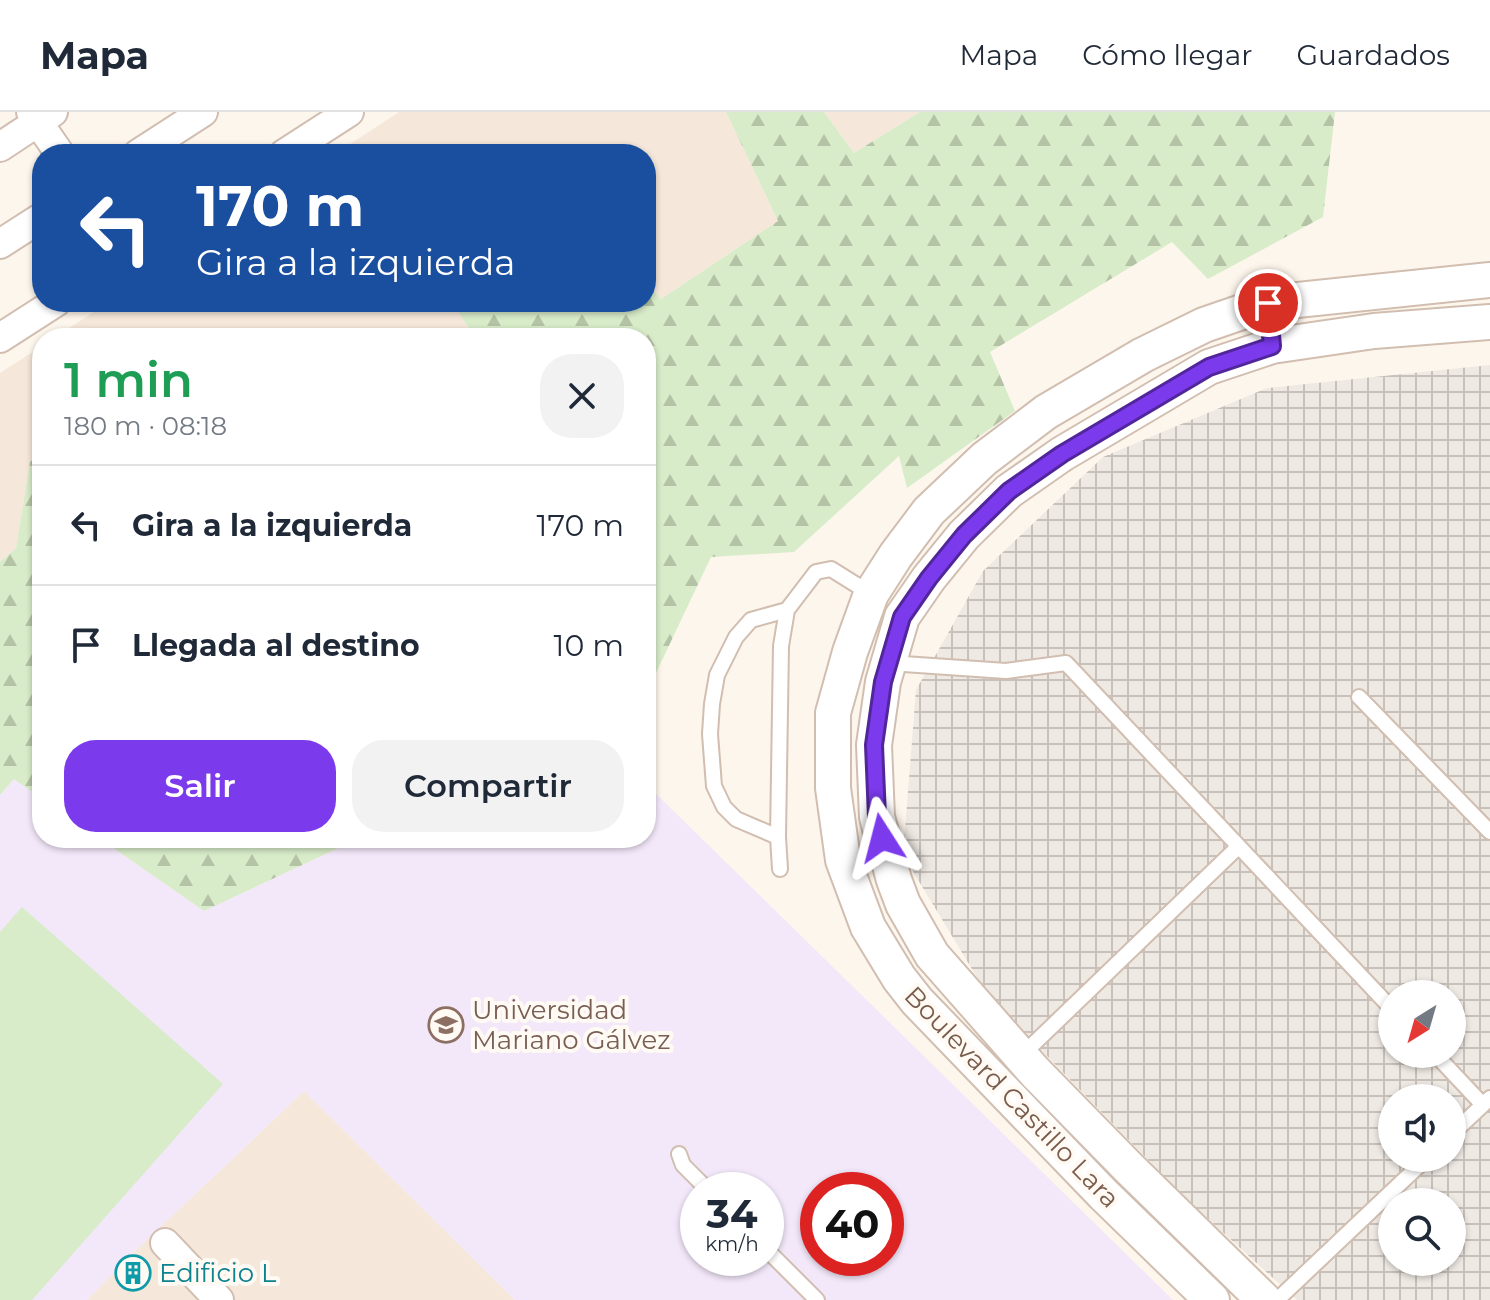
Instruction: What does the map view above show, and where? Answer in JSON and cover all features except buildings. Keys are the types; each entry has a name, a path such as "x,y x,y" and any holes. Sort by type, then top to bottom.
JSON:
{"street":[{"path":"153,144 203,112"},
{"path":"299,144 349,112"},
{"path":"0,147 41,115 55,144"},
{"path":"0,244 32,223"},
{"name":"Boulevard Castillo Lara","path":"1212,1300 1010,1099 899,978 868,927 843,860 833,788 833,713 871,594 896,555 929,511 984,459 1046,412 1143,355 1204,325 1268,303 1490,280"},
{"path":"1268,303 1272,346"},
{"path":"0,338 40,312"},
{"name":"Boulevard Castillo Lara","path":"1259,1297 1028,1064 932,955 903,904 877,817 874,745 883,682 902,617 929,578 964,535 1009,491 1062,454 1209,367 1272,346 1374,331 1490,322"},
{"path":"896,555 929,578"},
{"path":"899,978 932,955"},
{"path":"1010,1099 1028,1064"},
{"path":"1104,1195 1129,1168"},
{"path":"165,1243 219,1300"}],"lane":[{"path":"780,869 781,646 787,610 816,572 831,569 871,594"},
{"path":"778,837 736,819 724,807 714,786 710,734 717,675 736,637 751,620 787,610"},
{"path":"889,663 1006,671 1066,663 1378,994"},
{"path":"1359,697 1490,832"},
{"path":"1028,1064 1238,847"},
{"path":"1450,1068 1487,1101 1466,1121"},
{"path":"679,1154 690,1172"},
{"path":"1259,1297 1410,1172"},
{"path":"784,1267 817,1300"}],"shaded area":[{"path":"399,112 726,112 778,221 661,299 656,293 656,144 350,144"},
{"path":"824,112 920,112 854,153"},
{"path":"94,312 458,312 469,328 69,328"},
{"path":"32,352 32,460 16,548 0,562 0,373"},
{"path":"1490,365 1490,1300 1297,1300 1182,1195 987,994 903,855 916,690 983,571 1103,457 1267,388"},
{"name":"Universidad Mariano Gálvez","path":"14,779 32,792 32,848 113,848 204,911 339,848 656,848 656,794 1173,1300 515,1300 304,1091 87,1300 0,1300 0,795"},
{"path":"304,1091 515,1300 87,1300 134,1252"}],"green space":[{"path":"726,112 824,112 854,153 920,112 1335,112 1323,217 1208,279 1172,242 990,352 1015,411 907,488 899,456 794,552 711,557 656,673 656,328 469,328 458,312 656,312 656,293 661,299 778,221"},
{"path":"32,460 32,792 14,779 0,795 0,562 16,548"},
{"path":"113,848 339,848 204,911"},
{"path":"22,907 223,1084 32,1300 0,1300 0,932"}],"place":[{"name":"Universidad Mariano Gálvez","path":"446,1025"},
{"name":"Edificio L","path":"133,1273"}],"route":[{"path":"882,838 877,817 874,745 883,682 902,617 929,578 964,535 1009,491 1062,454 1209,367 1272,346 1268,303"}]}
